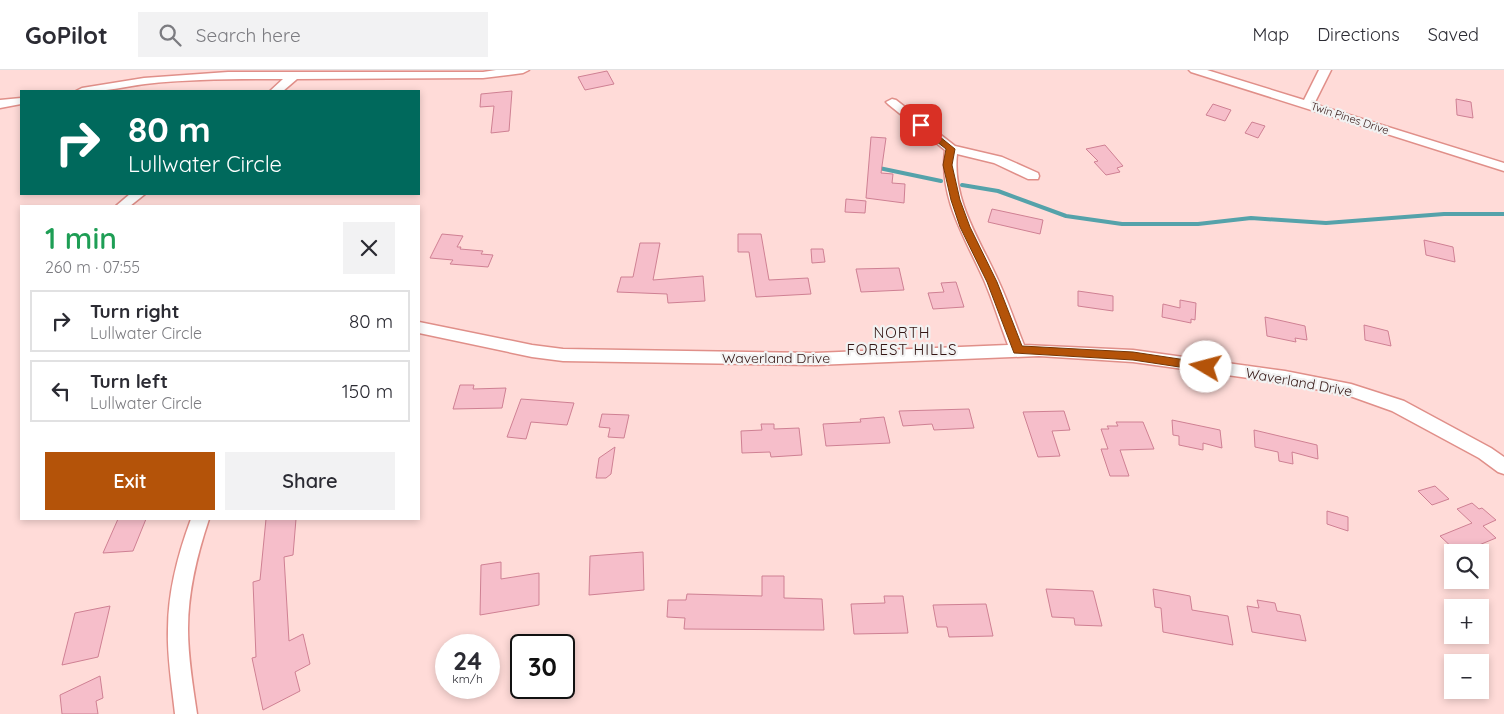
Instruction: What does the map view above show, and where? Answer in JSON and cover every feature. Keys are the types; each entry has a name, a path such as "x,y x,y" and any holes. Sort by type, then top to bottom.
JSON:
{"street":[{"path":"89,90 191,76 228,74 294,76 483,75 523,70"},
{"name":"Twin Pines Drive","path":"1195,70 1504,167"},
{"path":"1308,104 1325,70"},
{"path":"277,90 294,76"},
{"path":"0,104 20,101"},
{"path":"892,102 951,149 998,160 1033,176"},
{"path":"951,149 947,165 956,200 965,227 992,282 1018,350"},
{"path":"123,205 137,195"},
{"name":"Waverland Drive","path":"420,328 532,351 563,355 815,359 1018,350 1133,356 1285,377 1351,390 1398,406 1461,439 1504,466"},
{"path":"186,714 179,655 178,617 183,575 200,520"}],"building":[{"path":"607,71 614,84 585,90 578,77"},
{"path":"512,91 509,131 491,133 494,106 480,107 481,94"},
{"path":"1456,99 1471,102 1473,118 1457,115"},
{"path":"1213,104 1231,110 1225,121 1206,115"},
{"path":"1252,122 1265,126 1258,138 1245,133"},
{"path":"871,137 886,138 881,173 893,174 892,183 905,184 904,203 866,198"},
{"path":"1105,145 1123,166 1117,168 1120,172 1106,175 1094,162 1098,161 1086,149"},
{"path":"846,199 866,201 865,213 845,212"},
{"path":"992,209 1043,220 1040,234 988,222"},
{"path":"442,234 463,236 457,247 461,247 460,249 483,251 481,254 493,255 488,267 450,264 453,260 430,258"},
{"path":"738,234 761,234 769,280 808,278 811,294 756,297 749,252 738,252"},
{"path":"1424,240 1453,247 1455,262 1426,255"},
{"path":"640,243 660,243 653,280 703,276 705,301 668,303 667,294 617,292 621,277 633,277"},
{"path":"811,249 823,249 825,262 812,263"},
{"path":"899,268 904,290 861,292 856,269"},
{"path":"956,282 964,307 933,309 928,293 944,292 941,283"},
{"path":"1078,291 1113,296 1113,311 1078,306"},
{"path":"1180,300 1196,303 1195,320 1191,319 1191,323 1162,317 1163,304 1180,308"},
{"path":"1265,317 1305,326 1307,340 1295,338 1296,342 1267,336"},
{"path":"1364,325 1388,331 1391,346 1365,340"},
{"path":"460,385 474,385 473,389 506,388 502,408 453,409"},
{"path":"521,399 574,403 567,425 531,422 526,439 507,437"},
{"path":"969,409 974,428 934,430 932,424 903,426 899,411"},
{"path":"1064,411 1070,430 1052,431 1060,456 1038,457 1023,412"},
{"path":"602,414 629,415 624,438 608,437 610,428 599,427"},
{"path":"884,417 890,443 826,446 823,424 861,422 860,419"},
{"path":"1172,420 1220,430 1222,448 1203,443 1203,450 1179,445 1179,436 1173,435"},
{"path":"1116,422 1143,422 1154,449 1120,450 1129,476 1110,476 1101,449 1108,449 1101,429 1109,429 1107,426 1118,426"},
{"path":"761,424 774,424 774,429 799,428 802,455 771,457 770,452 742,453 741,431 762,430"},
{"path":"1254,430 1317,445 1318,459 1292,452 1293,464 1279,461 1278,452 1255,447"},
{"path":"615,447 611,474 606,478 596,478 599,458"},
{"path":"1435,486 1449,499 1432,505 1418,491"},
{"path":"1472,503 1479,509 1482,508 1496,520 1483,526 1496,538 1481,544 1448,544 1440,536 1472,523 1457,509"},
{"path":"1327,511 1348,517 1348,531 1327,524"},
{"path":"118,520 146,520 133,551 103,553"},
{"path":"266,520 296,520 293,555 284,557 289,641 303,634 310,664 295,672 300,691 263,710 252,658 256,657 253,582 260,580"},
{"path":"643,552 644,590 589,595 590,556"},
{"path":"501,562 501,579 539,573 539,605 480,615 481,565"},
{"path":"762,576 784,576 784,598 822,599 824,630 684,629 685,618 667,617 668,600 686,600 687,594 762,596"},
{"path":"1046,589 1093,591 1102,626 1075,625 1074,618 1052,617"},
{"path":"1153,589 1190,596 1192,610 1228,616 1233,645 1163,632 1161,608 1155,607"},
{"path":"884,596 903,596 908,633 854,634 851,604 885,603"},
{"path":"1257,600 1275,603 1277,611 1300,615 1306,641 1252,632 1247,606 1259,608"},
{"path":"986,604 993,636 949,637 947,627 937,627 933,605"},
{"path":"110,606 98,657 62,665 75,613"},
{"path":"100,676 103,698 96,701 98,714 62,714 60,695"}],"waterway":[{"path":"879,168 941,181"},
{"path":"962,185 998,191 1066,216 1122,224 1198,224 1251,218 1326,223 1444,214 1504,214"}],"district":[{"name":"NORTH FOREST HILLS","path":"902,340"}],"route":[{"path":"921,125 951,149 947,165 965,227 992,282 1018,350 1133,356 1206,367"}]}
